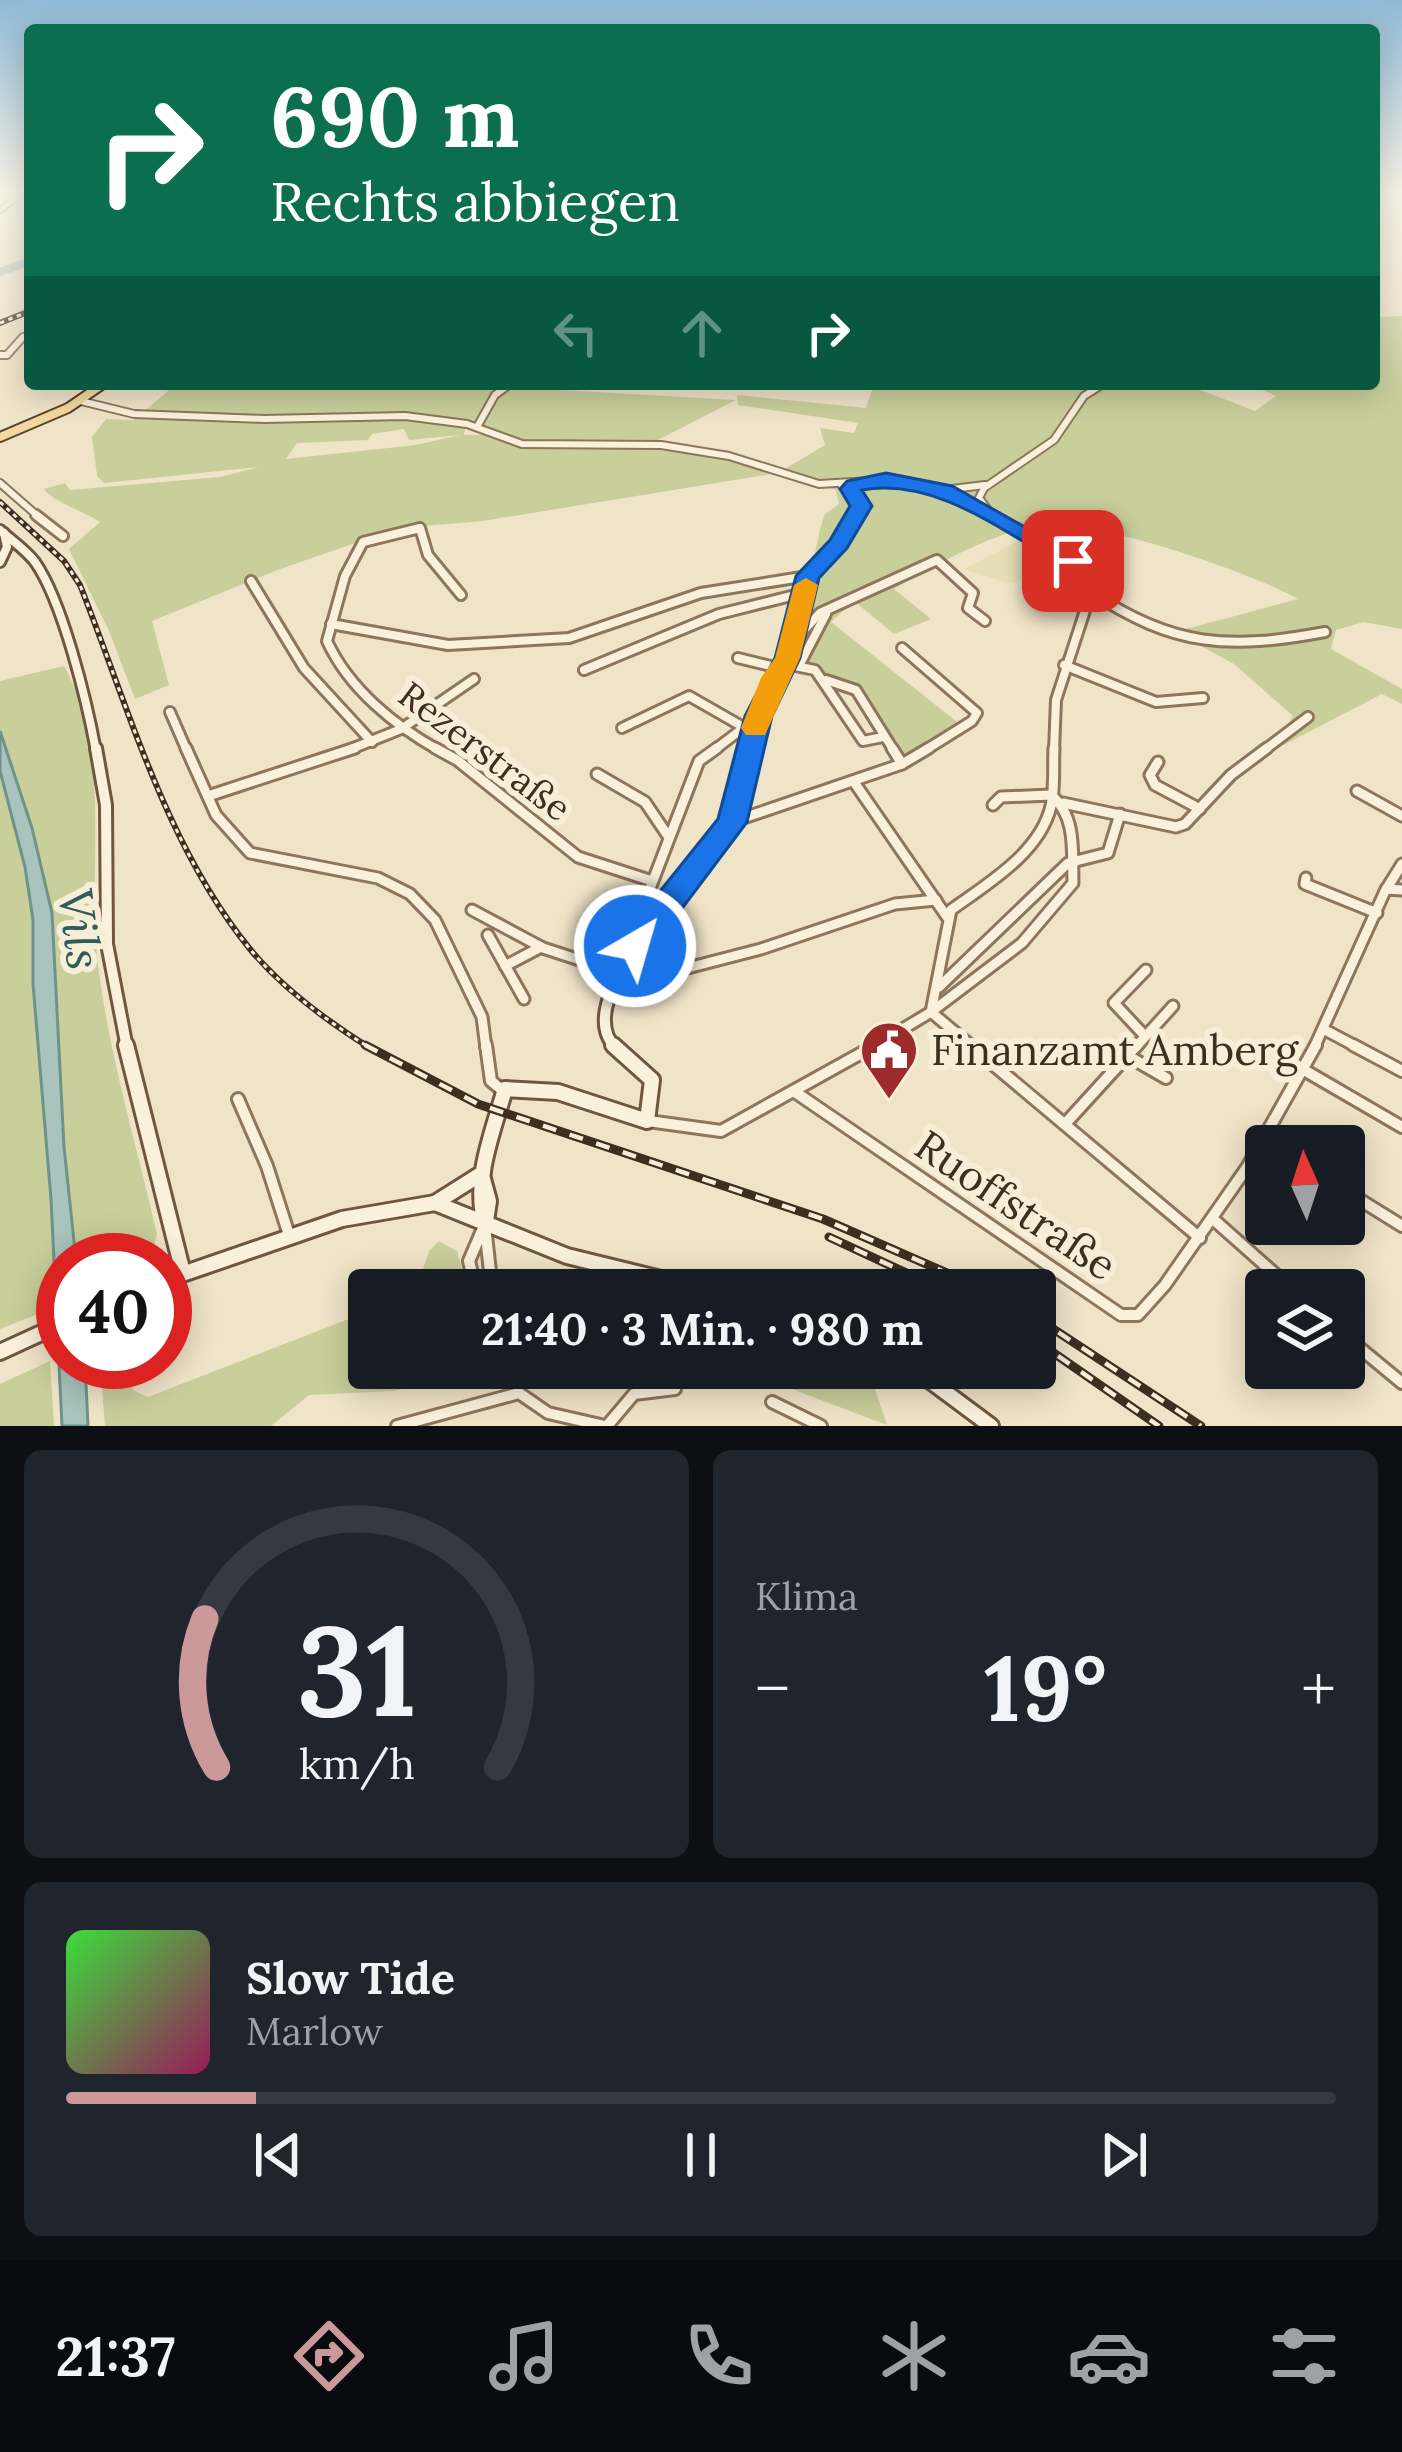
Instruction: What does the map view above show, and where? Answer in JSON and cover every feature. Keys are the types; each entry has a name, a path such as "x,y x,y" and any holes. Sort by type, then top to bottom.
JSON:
{"main road":[{"path":"0,437 95,390"}],"street":[{"path":"0,355 7,355 23,337"},
{"path":"477,427 502,390"},
{"path":"944,490 985,485 1052,442 1090,390"},
{"path":"81,401 123,413 405,416 477,427 482,433 522,444 684,448 729,456 800,480 886,480 944,490 1073,561 1091,592 1129,619 1222,644 1255,644 1325,632"},
{"path":"851,489 865,481"},
{"path":"0,483 9,496 63,536"},
{"path":"646,1121 652,1080 610,1042 605,1029 620,976 635,946 732,822 758,716 782,666 808,576 839,544 861,506 851,489 834,483"},
{"path":"982,507 979,498 985,485"},
{"path":"460,596 428,555 420,528 363,542 345,576 331,624 386,638 448,645 569,638 701,593 808,576"},
{"path":"2,531 24,551 51,593 85,690 106,806 107,944 116,1004 173,1233"},
{"path":"0,562 8,547 2,531"},
{"path":"0,562 24,551"},
{"path":"782,666 801,662 814,628 834,606 937,560 973,592 968,608 985,621"},
{"path":"251,581 287,649 322,697 372,742"},
{"path":"931,1012 951,910 1007,868 1041,829 1051,795 1056,700 1064,665 1082,633 1091,592"},
{"path":"584,670 719,614 803,593"},
{"name":"Rezerstraße","path":"331,624 327,641 338,665 401,729 457,760 578,857 652,881"},
{"path":"732,822 902,764 957,733 977,712 902,647"},
{"path":"738,658 815,670 863,741 883,736"},
{"path":"1064,665 1156,702 1203,698"},
{"path":"208,796 372,742 401,729 474,679"},
{"path":"825,679 856,690 902,764"},
{"path":"622,728 689,696 745,728"},
{"path":"170,712 208,796 235,841 250,853 378,878 410,894 435,920 477,1002 491,1081 503,1091 538,1085 600,1111 721,1131 931,1012 1022,943 1073,883 1074,862 1068,849 1071,830 1061,803"},
{"path":"635,946 636,925 699,761 758,716"},
{"path":"993,805 1001,797 1051,795 1061,803 1176,827 1231,775 1308,717"},
{"path":"1158,762 1150,775 1155,785 1200,809"},
{"path":"597,774 645,802 669,837"},
{"path":"854,782 948,918"},
{"path":"1357,791 1402,816"},
{"path":"936,990 1068,863 1108,853 1120,814"},
{"path":"1278,1125 1327,1030 1386,889 1402,864"},
{"path":"1306,878 1305,884 1377,913"},
{"path":"1386,889 1402,890"},
{"path":"472,910 541,947 641,980 895,904 936,900"},
{"path":"488,935 524,999"},
{"path":"505,966 541,947"},
{"path":"1144,1035 1114,1003 1146,970"},
{"path":"1065,1124 1173,1006"},
{"path":"931,1012 1199,1238 1245,1176"},
{"path":"1327,1030 1402,1071"},
{"path":"1128,1056 1166,1078"},
{"path":"1304,1070 1402,1126"},
{"path":"192,1270 382,1209 435,1203 481,1174 492,1148 503,1091"},
{"name":"Ruoffstraße","path":"795,1092 1121,1315 1138,1315 1144,1310 1199,1238"},
{"path":"238,1099 267,1166 290,1239"},
{"path":"472,1269 489,1201 481,1174"},
{"path":"435,1203 612,1269"},
{"path":"1365,1203 1402,1226"},
{"path":"1213,1219 1269,1269"},
{"path":"484,1225 489,1269"},
{"path":"0,1352 36,1335"},
{"path":"1365,1351 1401,1378"},
{"path":"397,1426 517,1388 548,1413 580,1424 606,1426 631,1392 639,1389"},
{"path":"941,1389 991,1426"},
{"path":"772,1402 821,1426"}],"shaded area":[{"path":"1024,538 1069,567 1008,583 964,569"}],"green space":[{"path":"1402,316 1402,629 1364,622 1336,630 1331,649 1402,689 1402,704 1382,694 1272,751 1293,716 1234,664 1175,632 1298,599 1209,562 1130,538 1094,529 1039,525 983,542 894,589 931,619 894,634 854,601 831,622 961,725 902,757 862,690 848,680 829,678 794,656 820,529 825,514 839,504 836,490 778,473 825,445 820,428 854,433 858,423 738,405 737,395 866,408 872,390 1201,390 1255,411 1276,396 1262,390 1380,390 1380,317"},
{"path":"169,390 498,390 476,423 466,423 464,435 494,435 482,428 491,404 504,390 736,400 656,441 629,443 683,449 778,473 483,521 399,528 280,569 152,621 169,685 135,699 69,549 100,522 44,489 65,483 70,490 220,477 259,467 104,483 97,476 92,437 106,419 134,420","holes":["404,429 409,440 460,435 416,445 286,459 297,443 368,440 372,434"]},
{"path":"64,666 79,699 93,770 95,919 102,990 157,1233 36,1233 36,1315 0,1329 0,681"},
{"path":"439,1241 457,1251 462,1269 423,1269 429,1251"},
{"path":"348,1319 348,1389 403,1389 309,1395 271,1426 105,1426 102,1389 133,1389 148,1397 169,1389 192,1389 192,1380"},
{"path":"36,1367 36,1389 52,1389 54,1426 0,1426 0,1384"},
{"path":"792,1389 875,1389 887,1425"}],"water":[{"path":"0,731 32,828 52,913 73,1233 53,1233 33,984 33,920 25,867 0,771"},
{"path":"60,1389 86,1389 88,1426 62,1426"}],"waterway":[{"name":"Vils","path":"0,272 24,263"}],"railway":[{"path":"0,323 24,313"},
{"path":"0,502 64,561 80,585 151,774 221,909 276,977 368,1046"},
{"path":"368,1046 478,1104 823,1219 938,1269"},
{"path":"829,1237 898,1269"},
{"path":"1056,1331 1201,1426"},
{"path":"1056,1355 1159,1426"}],"slow traffic":[{"path":"755,728 774,678 788,658 806,585"}],"place":[{"name":"Finanzamt Amberg","path":"889,1101"}],"route":[{"path":"635,946 732,822 758,716 788,658 808,576 839,544 861,506 851,489 855,485 886,480 944,490 1073,561"}]}
